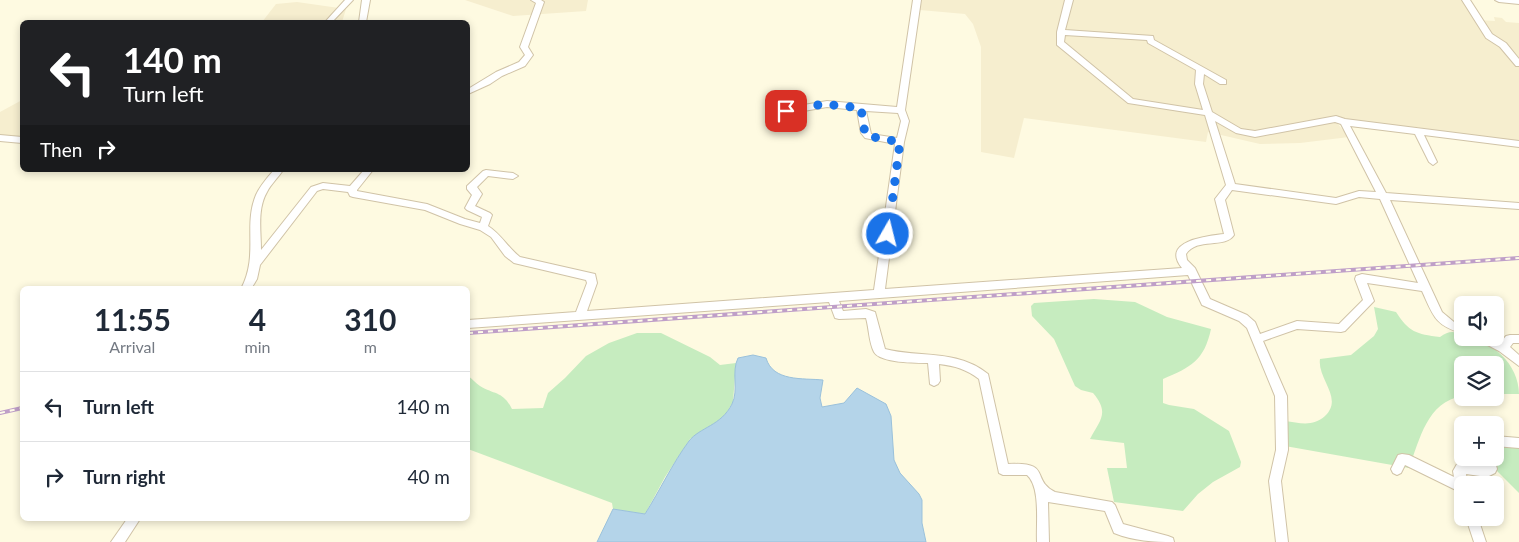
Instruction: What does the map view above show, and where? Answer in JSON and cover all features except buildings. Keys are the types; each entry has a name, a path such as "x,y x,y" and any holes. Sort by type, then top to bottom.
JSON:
{"street":[{"path":"330,20 349,0"},
{"path":"362,20 366,0"},
{"path":"879,293 900,142 905,122 905,116 901,110 917,0"},
{"path":"1069,0 1059,41 1062,46 1126,99 1207,112 1239,131 1255,134 1336,119 1344,122 1519,144"},
{"path":"1466,0 1489,36 1503,45 1519,64"},
{"path":"1499,0 1519,2"},
{"path":"470,91 527,60 529,55 524,48 537,2"},
{"path":"1061,32 1150,38 1151,41 1223,82"},
{"path":"1200,70 1198,81 1231,187"},
{"path":"786,111 823,104 901,110"},
{"path":"861,108 865,134 900,142"},
{"path":"1344,122 1384,197 1441,319 1454,326"},
{"path":"1417,130 1433,162"},
{"path":"0,138 20,138"},
{"path":"248,286 252,279 254,266 259,200 266,186 277,172"},
{"path":"352,189 368,172"},
{"path":"483,227 487,215 470,208 477,194 472,186 486,173 514,176"},
{"path":"254,266 314,189 322,186 352,189"},
{"path":"1282,542 1274,481 1282,450 1281,396 1248,321 1206,302 1191,271 1183,262 1181,252 1183,249 1196,242 1227,237 1229,235 1220,199 1224,192 1231,187 1336,201 1355,194 1519,206"},
{"path":"352,189 353,194 357,196 427,207 463,222 483,227 494,234 508,253 517,260 591,277 592,283 580,316"},
{"path":"470,324 1191,271"},
{"path":"1257,339 1297,325 1341,328 1370,301 1360,278 1426,288"},
{"path":"833,297 839,314 871,315 879,351 882,353 966,364 984,377 1002,468 1033,472 1042,492 1043,542"},
{"path":"1503,348 1510,339 1519,340"},
{"path":"1499,346 1519,361"},
{"path":"933,360 934,381"},
{"path":"1504,442 1519,443"},
{"path":"1397,468 1402,459 1405,459 1454,483"},
{"path":"1460,476 1459,471 1461,468 1487,471 1491,469 1490,466"},
{"path":"1042,492 1052,498 1108,506 1111,509 1118,529 1168,542"},
{"path":"117,542 133,521"},
{"path":"1475,526 1480,542"}],"shaded area":[{"path":"465,0 588,0 586,11 513,16"},
{"path":"922,0 1462,0 1478,20 1495,21 1494,17 1502,18 1506,22 1519,23 1519,142 1422,128 1344,120 1337,123 1349,137 1300,143 1260,144 1208,132 1206,142 1024,118 1014,158 981,152 981,47 973,24 965,14 920,10"},
{"path":"297,2 346,9 343,20 264,20 276,4"},
{"path":"20,101 20,139 0,137 0,112"}],"green space":[{"path":"1094,299 1135,302 1167,317 1211,329 1204,349 1195,362 1163,379 1163,403 1194,409 1229,431 1241,462 1240,467 1213,482 1198,494 1183,511 1114,502 1107,468 1127,468 1124,443 1090,439 1102,416 1101,406 1093,393 1081,390 1075,386 1054,339 1032,316 1031,306 1034,303"},
{"path":"1374,307 1396,312 1409,328 1419,333 1440,337 1454,332 1454,346 1489,346 1503,356 1454,356 1454,399 1440,406 1426,423 1409,468 1285,446 1285,421 1316,422 1325,416 1330,409 1331,395 1322,374 1320,359 1351,355 1374,336 1378,329"},
{"path":"637,333 661,333 710,357 720,365 736,363 733,402 725,415 713,426 690,439 665,477 645,514 613,509 612,503 470,450 470,378 480,386 502,396 512,409 543,408 548,393 586,356 609,343"},
{"path":"1504,358 1514,373 1518,383 1519,394 1504,394"},
{"path":"1504,443 1519,444 1519,493 1493,466 1504,466"}],"water":[{"path":"753,355 766,358 770,366 782,375 823,380 820,398 822,407 844,403 857,388 886,404 891,416 894,460 900,473 922,500 922,523 926,542 597,542 613,509 645,514 689,441 722,417 732,404 735,393 735,369 738,358"}],"railway":[{"path":"470,333 1519,258"},
{"path":"0,413 20,408"}],"route":[{"path":"786,111 823,104 861,108 863,131 865,134 900,142 888,234"}]}
